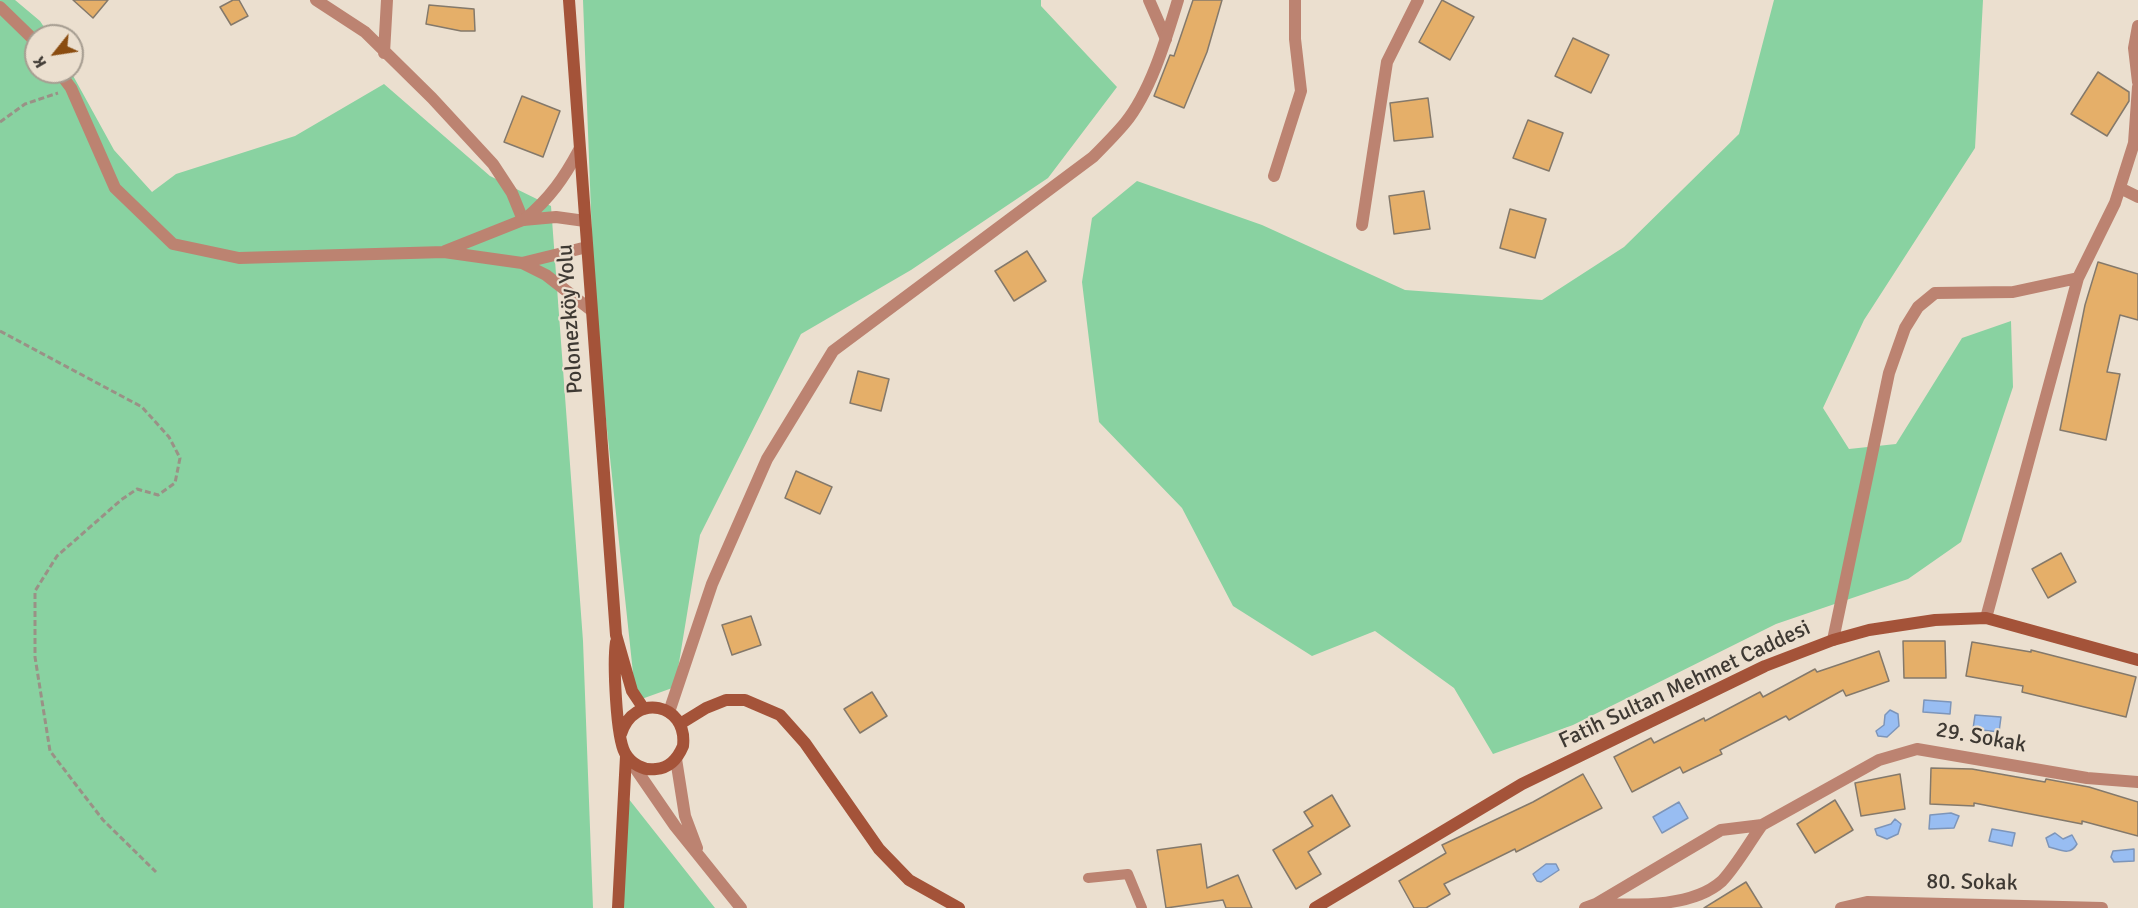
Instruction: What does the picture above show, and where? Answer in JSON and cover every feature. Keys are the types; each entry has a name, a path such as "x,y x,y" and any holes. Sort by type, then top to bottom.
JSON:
{"main road":[{"name":"Polonezköy Yolu","path":"569,0 616,635"},
{"name":"Fatih Sultan Mehmet Caddesi","path":"1314,908 1522,784 1765,666 1833,640 1869,630 1935,620 1986,618 2138,660"},
{"path":"616,635 632,691 644,709"},
{"path":"616,635 613,666 621,734 626,756 618,908"},
{"path":"680,724 706,708 726,700 745,700 780,715 805,743 879,849 909,880 959,908"},
{"path":"621,734 629,718 652,707 669,712 680,724 684,739 676,759 655,770 639,766 626,756"}],"street":[{"path":"316,0 365,32 432,98 493,164 512,193 524,220"},
{"path":"384,53 387,0"},
{"path":"1149,0 1166,39"},
{"path":"669,712 712,584 767,459 833,351 1093,157 1126,122 1166,39 1178,0"},
{"path":"1274,176 1301,91 1295,39 1295,0"},
{"path":"1362,225 1387,62 1418,0"},
{"path":"0,8 24,31"},
{"path":"2138,26 2134,48 2138,81"},
{"path":"68,84 115,188 173,244 239,258 444,252 522,263 546,275 591,310"},
{"path":"1986,618 2078,278 2120,188 2134,143 2138,87"},
{"path":"524,220 547,201 562,182 579,150"},
{"path":"2120,188 2138,197"},
{"path":"444,252 524,220 556,217 585,221"},
{"path":"522,263 587,247"},
{"path":"1833,640 1889,373 1905,328 1918,306 1935,293 2013,292 2078,278"},
{"name":"29. Sokak","path":"1590,906 1721,830 1762,825 1879,760 1917,749 2087,778 2138,782"},
{"path":"626,756 675,826 700,854 741,908"},
{"path":"676,759 685,816 700,854"},
{"name":"29. Sokak","path":"1590,906 1649,906 1692,900 1721,883 1762,825"},
{"name":"80. Sokak","path":"1841,908 1867,902 2103,908"}],"lane":[{"path":"1088,878 1128,874 1142,908"}],"path":[{"path":"0,122 25,104 71,88"},
{"path":"0,331 142,406 169,437 180,458 175,483 158,495 138,489 121,500 57,556 35,591 35,657 50,751 103,820 156,872"}],"green space":[{"path":"0,0 15,0 42,24 24,24 24,84 78,84 114,150 152,192 176,174 295,136 384,84 490,176 551,206 583,641 593,908 0,908"},
{"path":"583,0 1041,0 1041,6 1117,87 1048,178 911,270 801,334 700,535 675,687 636,701 595,317"},
{"path":"1774,0 1983,0 1975,148 1864,320 1823,408 1849,449 1896,444 1962,338 2011,321 2013,387 1961,542 1908,579 1776,624 1573,725 1493,754 1454,688 1375,631 1312,656 1233,606 1182,508 1099,422 1082,282 1092,218 1137,181 1262,225 1405,290 1542,300 1624,247 1739,134"},
{"path":"628,798 715,908 619,908"}],"water":[{"path":"1924,700 1951,702 1950,714 1923,712"},
{"path":"1890,710 1898,714 1899,726 1887,737 1878,736 1876,731 1884,725 1885,715"},
{"path":"1975,715 2001,717 1999,732 1973,729"},
{"path":"1679,802 1688,818 1662,833 1653,817"},
{"path":"1951,813 1959,816 1954,828 1929,829 1930,815"},
{"path":"1895,819 1901,824 1898,834 1887,839 1877,835 1875,829 1891,824"},
{"path":"1992,829 2015,833 2012,846 1989,841"},
{"path":"2055,833 2063,839 2072,835 2077,844 2068,851 2049,847 2046,838"},
{"path":"2134,849 2134,861 2114,862 2111,857 2113,851"},
{"path":"1546,864 1556,864 1559,870 1541,882 1537,881 1533,874"}],"building":[{"path":"73,0 108,0 93,18"},
{"path":"233,0 239,0 248,16 231,25 220,7"},
{"path":"1193,0 1222,0 1207,52 1184,108 1154,96 1170,55 1174,56"},
{"path":"1442,0 1474,17 1450,60 1419,42"},
{"path":"429,5 474,9 475,31 461,31 426,24"},
{"path":"1573,38 1609,55 1591,93 1555,76"},
{"path":"2098,72 2129,92 2129,101 2107,136 2071,114"},
{"path":"522,96 560,111 543,157 504,142"},
{"path":"1428,98 1433,137 1394,141 1390,103"},
{"path":"1528,120 1563,133 1549,171 1513,158"},
{"path":"1424,191 1430,229 1394,234 1389,196"},
{"path":"1510,209 1546,219 1535,258 1500,248"},
{"path":"1027,251 1046,281 1014,301 995,271"},
{"path":"2098,262 2138,274 2138,320 2120,315 2107,372 2120,374 2106,440 2060,430 2085,305"},
{"path":"858,371 889,379 881,411 850,403"},
{"path":"796,471 832,487 820,514 785,498"},
{"path":"2061,553 2076,582 2048,598 2032,569"},
{"path":"751,616 761,645 732,655 722,625"},
{"path":"1903,641 1945,641 1946,678 1904,678"},
{"path":"1972,642 2031,652 2031,650 2136,677 2126,717 2022,692 2023,686 1966,676"},
{"path":"1879,651 1889,681 1846,696 1843,690 1789,720 1786,716 1720,750 1722,754 1683,773 1680,767 1632,792 1614,757 1651,738 1654,743 1704,718 1705,721 1760,692 1763,697 1815,669 1817,672"},
{"path":"872,692 887,716 860,733 844,709"},
{"path":"1931,768 1972,769 2045,782 2046,779 2089,787 2138,802 2138,836 2082,821 2082,824 1974,803 1974,806 1930,804"},
{"path":"1583,774 1602,808 1516,852 1515,849 1444,884 1450,894 1426,908 1414,908 1399,881 1446,853 1442,845 1533,802"},
{"path":"1900,774 1905,809 1861,816 1855,783"},
{"path":"1332,795 1350,826 1308,852 1321,874 1296,889 1273,850 1313,826 1304,812"},
{"path":"1835,800 1853,830 1815,853 1797,824"},
{"path":"1201,844 1207,888 1238,875 1252,908 1226,908 1223,900 1166,908 1157,850"},
{"path":"1746,882 1762,908 1704,908"}]}
